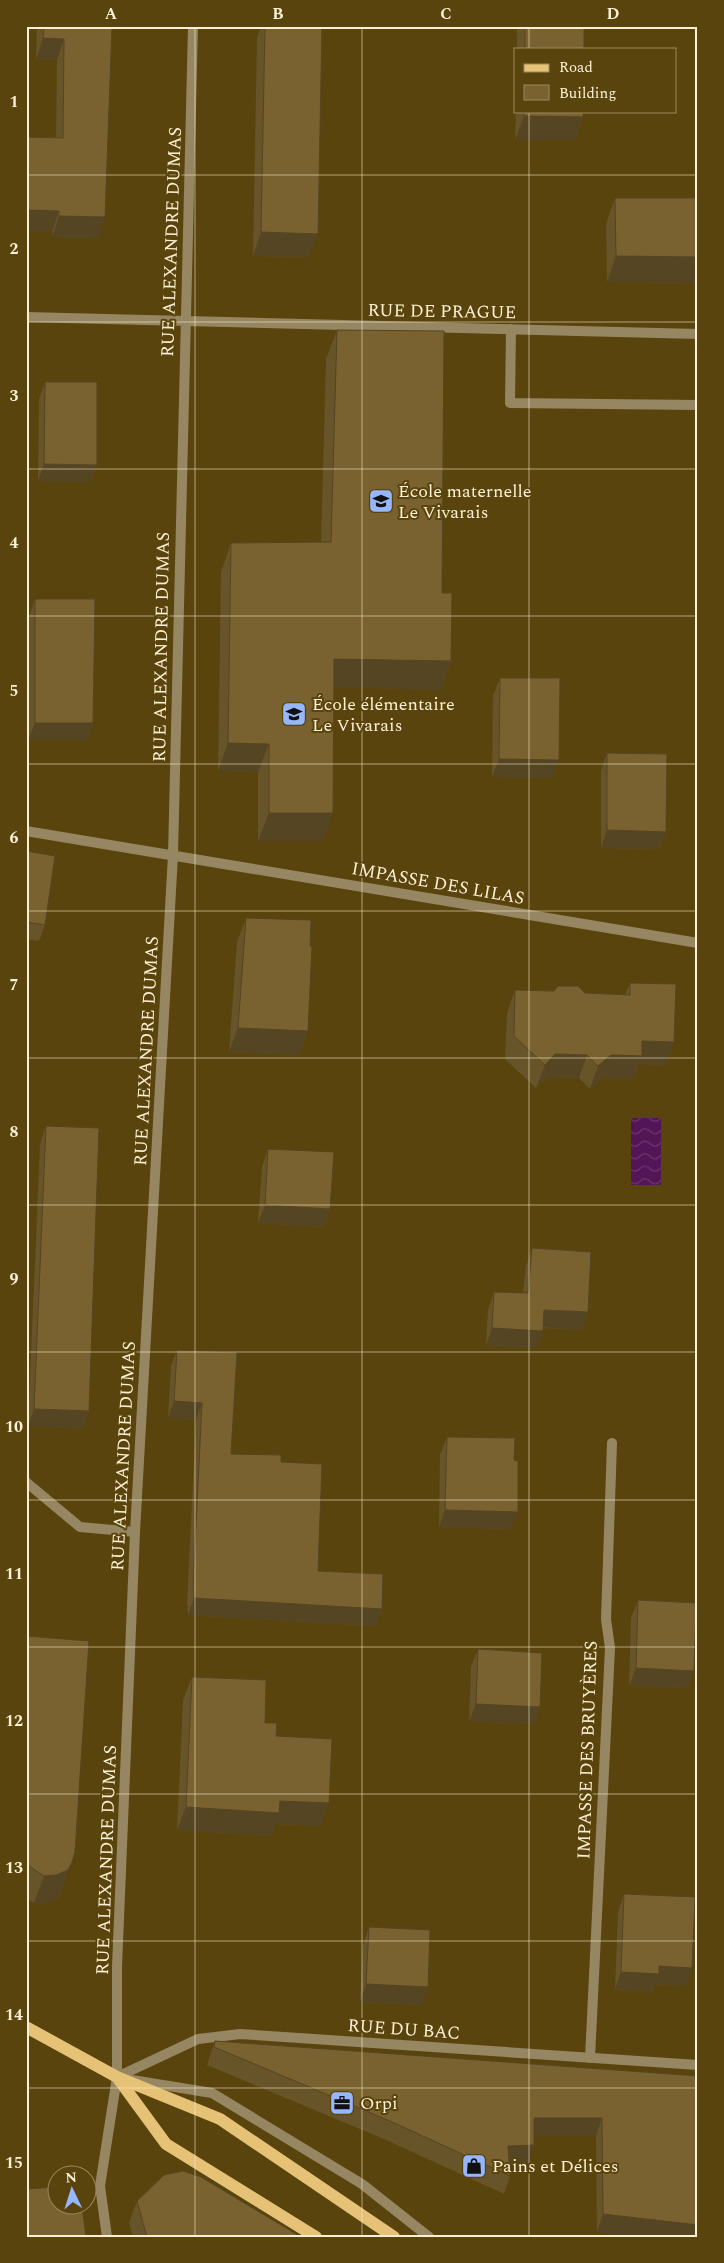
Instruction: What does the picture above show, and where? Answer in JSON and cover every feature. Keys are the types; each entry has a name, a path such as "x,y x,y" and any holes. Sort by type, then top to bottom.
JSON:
{"main road":[{"path":"26,2027 117,2077 220,2119 394,2237"},
{"path":"117,2077 166,2144 316,2237"}],"street":[{"name":"RUE ALEXANDRE DUMAS","path":"107,2237 100,2186 117,2077 117,1967 135,1532 173,855 184,321 193,26"},
{"name":"RUE DE PRAGUE","path":"26,317 698,334"},
{"path":"511,329 510,403 698,405"},
{"name":"IMPASSE DES LILAS","path":"26,831 698,944"},
{"name":"IMPASSE DES BRUYÈRES","path":"590,2058 610,1648 606,1619 612,1443"},
{"path":"26,1482 80,1526 135,1532"},
{"name":"RUE DU BAC","path":"117,2077 198,2039 240,2034 698,2065"},
{"path":"117,2077 212,2092 362,2184 429,2237"}],"water":[{"path":"631,1118 661,1118 661,1185 631,1185"}],"building":[{"path":"44,26 112,26 105,217 59,216 59,211 26,210 26,137 63,138 64,39 43,38"},
{"path":"265,26 322,26 318,234 261,232"},
{"path":"525,26 584,26 584,48 525,48"},
{"path":"524,112 583,112 583,117 524,116"},
{"path":"615,198 698,198 698,257 616,256"},
{"path":"337,330 444,331 442,593 452,593 451,661 334,659 333,813 269,813 269,744 228,743 231,543 331,542"},
{"path":"45,382 97,382 97,465 44,464"},
{"path":"35,599 95,599 93,723 35,723"},
{"path":"500,678 560,678 559,760 499,759"},
{"path":"607,753 667,754 666,832 607,830"},
{"path":"26,851 55,856 45,925 26,922"},
{"path":"246,918 311,920 310,946 312,946 308,1031 238,1028"},
{"path":"630,983 676,984 674,1042 642,1041 642,1056 611,1055 598,1066 587,1055 555,1054 545,1065 514,1036 515,990 554,991 558,986 578,986 585,993 630,995"},
{"path":"46,1126 99,1128 89,1411 34,1409"},
{"path":"268,1149 334,1152 330,1209 265,1205"},
{"path":"532,1248 591,1252 588,1312 544,1310 543,1331 492,1328 494,1292 528,1293"},
{"path":"177,1350 237,1352 231,1454 281,1455 281,1462 322,1464 318,1571 383,1574 382,1609 194,1598 202,1403 174,1401"},
{"path":"447,1437 515,1438 514,1460 518,1461 518,1512 445,1510"},
{"path":"638,1600 696,1603 694,1671 636,1668"},
{"path":"26,1636 89,1641 75,1852 68,1870 56,1875 44,1876 26,1864"},
{"path":"478,1649 542,1653 540,1707 476,1704"},
{"path":"192,1677 266,1680 265,1723 277,1723 276,1736 332,1739 329,1803 280,1801 279,1813 186,1807"},
{"path":"624,1894 695,1897 692,1968 659,1966 659,1974 621,1972"},
{"path":"369,1927 430,1930 428,1987 366,1984"},
{"path":"215,2041 698,2076 698,2225 603,2214 602,2118 534,2118 534,2145 508,2146 510,2176 390,2121 214,2047"},
{"path":"183,2171 201,2177 301,2237 147,2237 137,2201 164,2175"},
{"path":"48,2188 48,2216 83,2216 86,2237 26,2237 26,2189"}],"place":[{"name":"École maternelle Le Vivarais","path":"381,501"},
{"name":"École élémentaire Le Vivarais","path":"294,714"},
{"name":"Orpi","path":"342,2103"},
{"name":"Pains et Délices","path":"474,2166"}]}
